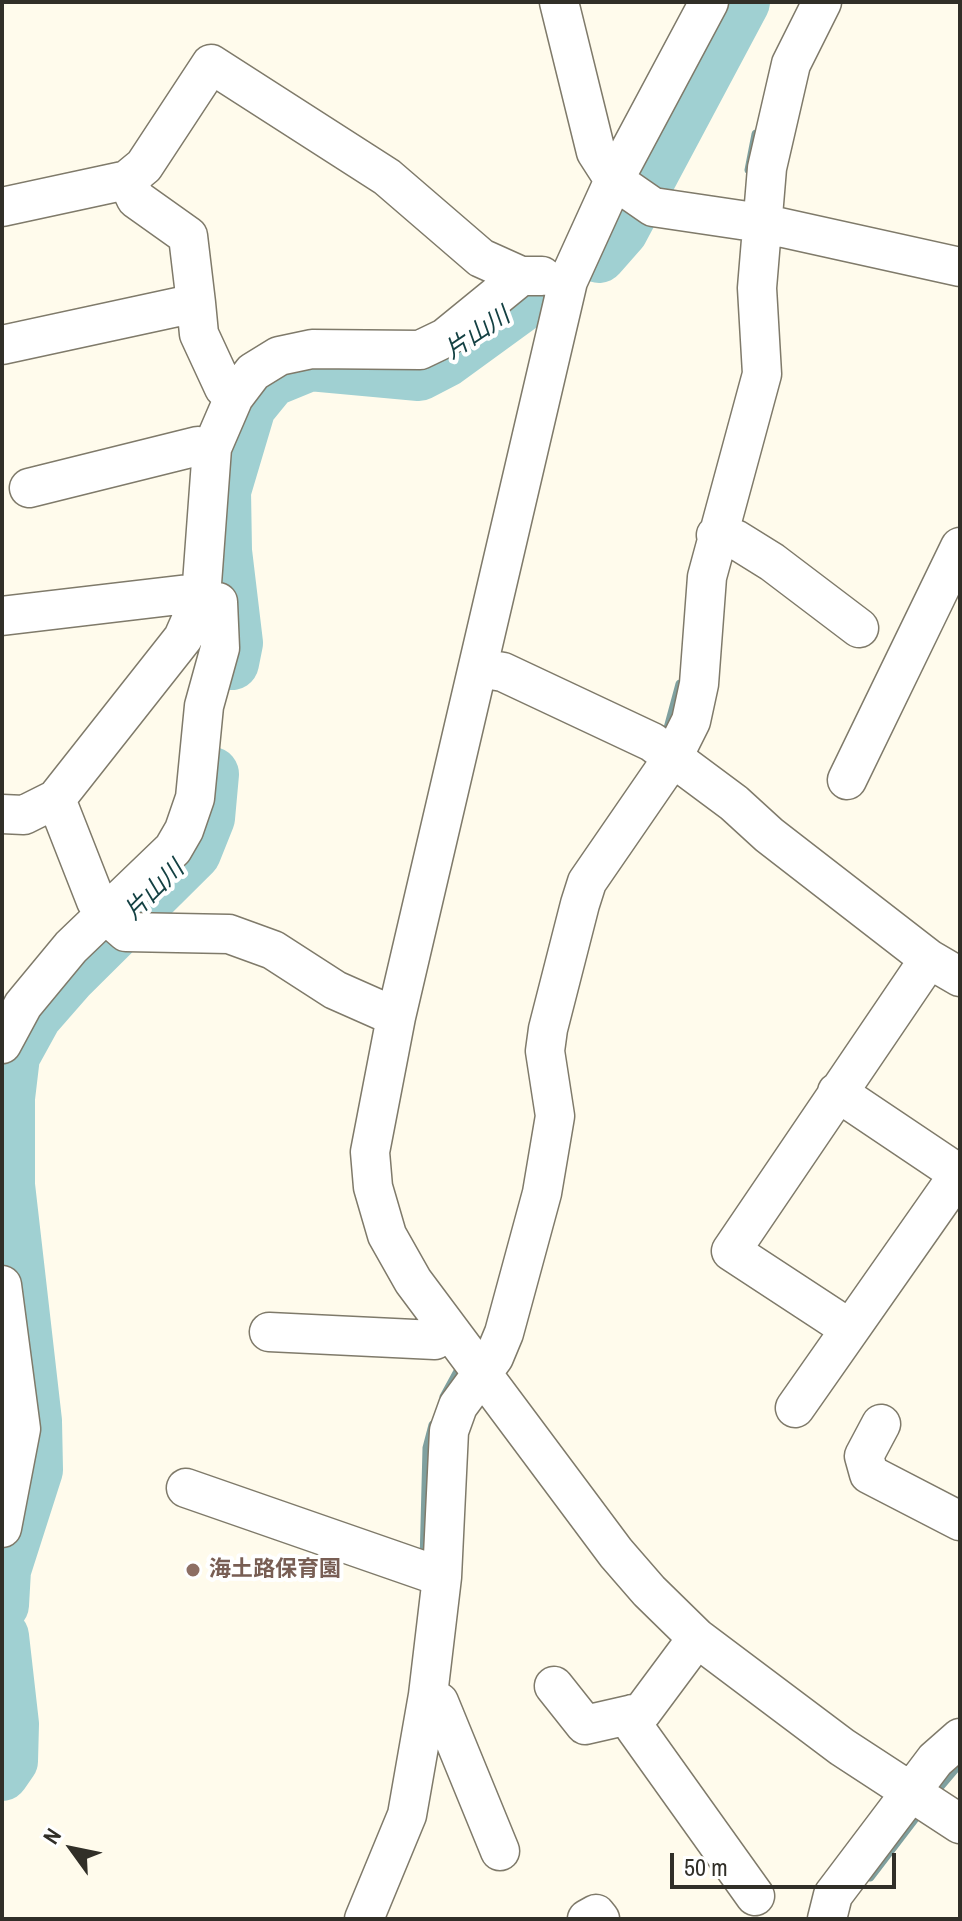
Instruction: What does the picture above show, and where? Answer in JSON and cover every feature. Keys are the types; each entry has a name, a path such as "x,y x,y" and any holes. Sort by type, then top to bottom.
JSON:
{"street":[{"path":"559,2 596,152 632,192 960,267"},
{"path":"709,2 632,192 568,281 396,1017 370,1152 373,1187 387,1235 413,1281 616,1553 697,1638 842,1747 960,1824"},
{"path":"364,1919 407,1815 428,1695 442,1577 443,1489 449,1431 458,1406 494,1357 504,1333 544,1181 555,1116 545,1051 580,904 587,882 673,757 691,721 699,684 707,577 762,374 757,288 767,168 791,64 822,2"},
{"path":"2,207 127,180 144,166 211,64 387,177 481,258 521,276 568,281"},
{"path":"127,180 136,199 188,236 199,334 224,388 234,397"},
{"path":"2,814 24,815 56,799 175,650 201,597 212,448 234,397 253,372 279,356 312,349 420,350 445,338 521,276"},
{"path":"2,345 196,303"},
{"path":"29,488 198,446 212,448"},
{"path":"716,535 735,539 772,562 859,628"},
{"path":"847,780 960,547"},
{"path":"2,616 188,594 218,602 220,648 204,706 195,798 184,830 173,849 113,921 23,1005 2,1044"},
{"path":"480,668 503,672 652,742 944,968 837,1092 731,1251 850,1329"},
{"path":"56,799 113,921"},
{"path":"113,921 229,934 273,950 335,990 396,1017"},
{"path":"795,1408 959,1174 837,1092"},
{"path":"2,1285 21,1429 2,1528"},
{"path":"269,1332 435,1340 448,1331"},
{"path":"881,1424 864,1456 869,1474 960,1521"},
{"path":"186,1488 442,1577"},
{"path":"554,1686 585,1725 642,1712 697,1638"},
{"path":"428,1695 439,1702 500,1851"},
{"path":"632,1714 635,1728 755,1896"},
{"path":"827,1919 833,1895 935,1760 960,1738"},
{"path":"587,1919 596,1914 600,1919"}],"waterway":[{"name":"片山川","path":"599,256 621,231 743,2"},
{"path":"749,170 756,134"},
{"name":"片山川","path":"232,663 236,643 225,551 224,491 249,407 271,380 310,364 419,374 446,360 523,304"},
{"path":"667,732 680,684"},
{"name":"片山川","path":"2,1605 4,1570 36,1470 35,1421 8,1185 8,1098 13,1056 35,1016 70,976 194,853 208,818 212,774"},
{"path":"444,1397 462,1364"},
{"path":"424,1562 427,1448 433,1425"},
{"name":"片山川","path":"2,1636 12,1724 11,1761 2,1774"},
{"path":"931,1797 960,1763"},
{"path":"870,1877 922,1809"}],"place":[{"name":"海土路保育園","path":"193,1570"}]}
